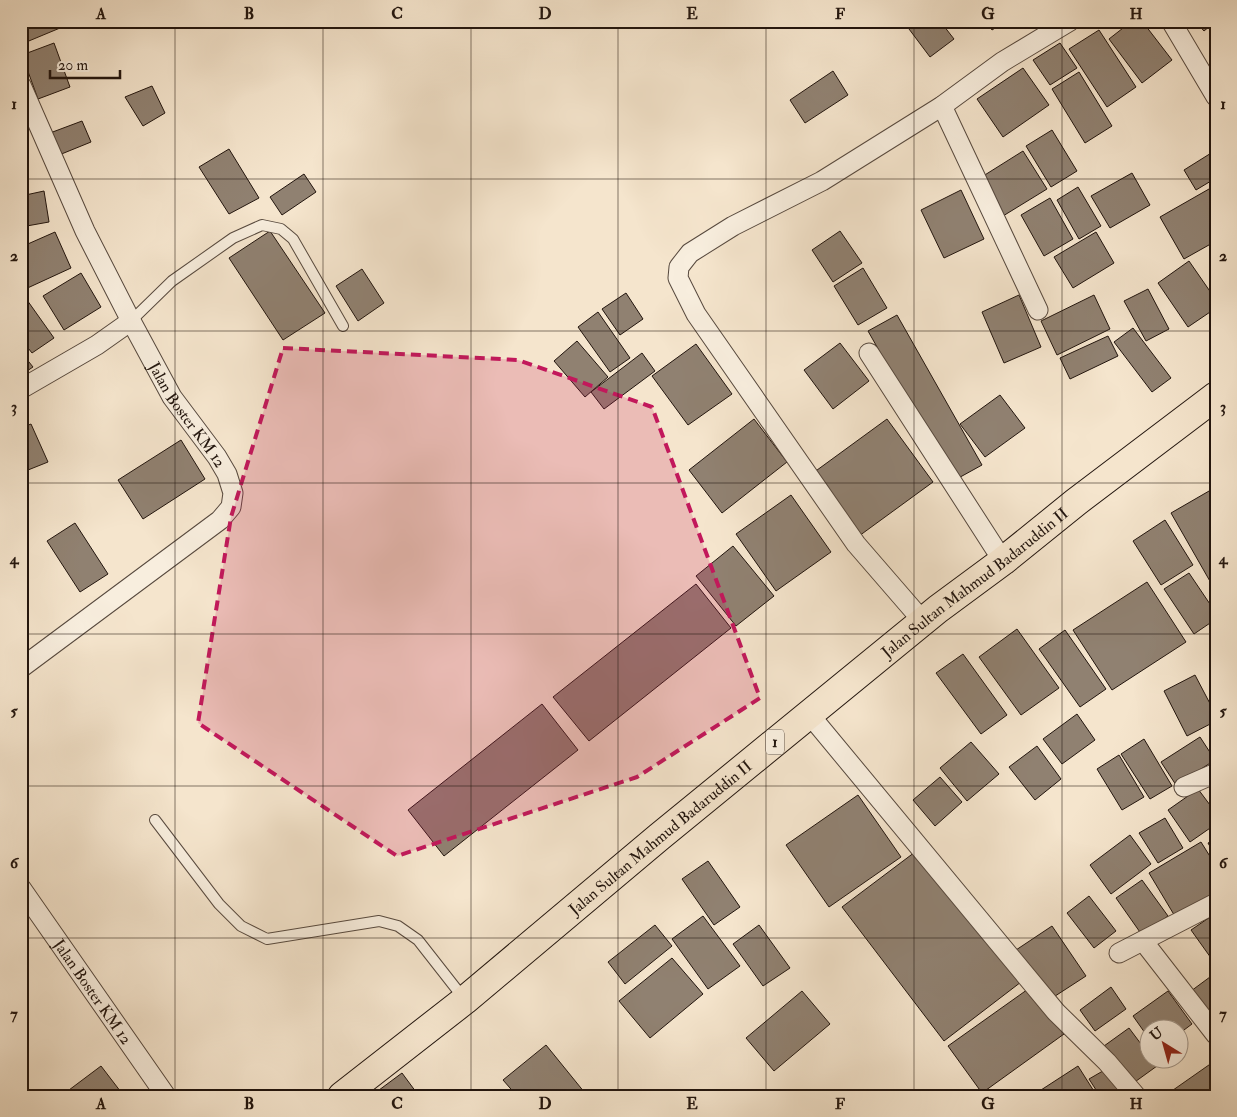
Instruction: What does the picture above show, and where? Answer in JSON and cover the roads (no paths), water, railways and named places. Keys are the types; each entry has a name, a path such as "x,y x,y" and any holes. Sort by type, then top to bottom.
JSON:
{"highway":[{"name":"Jalan Sultan Mahmud Badaruddin II","path":"342,1096 465,1000 938,609 1003,561 1076,502 1214,401"}],"street":[{"path":"922,623 914,611 856,544 696,314 678,278 679,267 690,253 733,226 822,181 942,106 1002,62 1070,21"},
{"path":"1172,21 1216,97"},
{"name":"Jalan Boster KM 12","path":"21,85 85,231 130,321 172,397 217,457 227,474 233,493 231,506 220,520 21,668"},
{"path":"942,106 1038,310"},
{"path":"21,388 97,345 130,321"},
{"path":"869,353 1003,561"},
{"path":"809,714 1056,1012 1107,1062 1136,1096"},
{"path":"1184,787 1216,773"},
{"name":"Jalan Boster KM 12","path":"21,888 166,1096"},
{"path":"1119,953 1216,904"},
{"path":"1143,941 1216,1035"}],"lane":[{"path":"130,321 172,281 233,238 262,226 281,229 293,239 343,326"},
{"path":"155,820 219,904 241,926 268,939 379,922 398,926 418,940 465,1000"}]}
